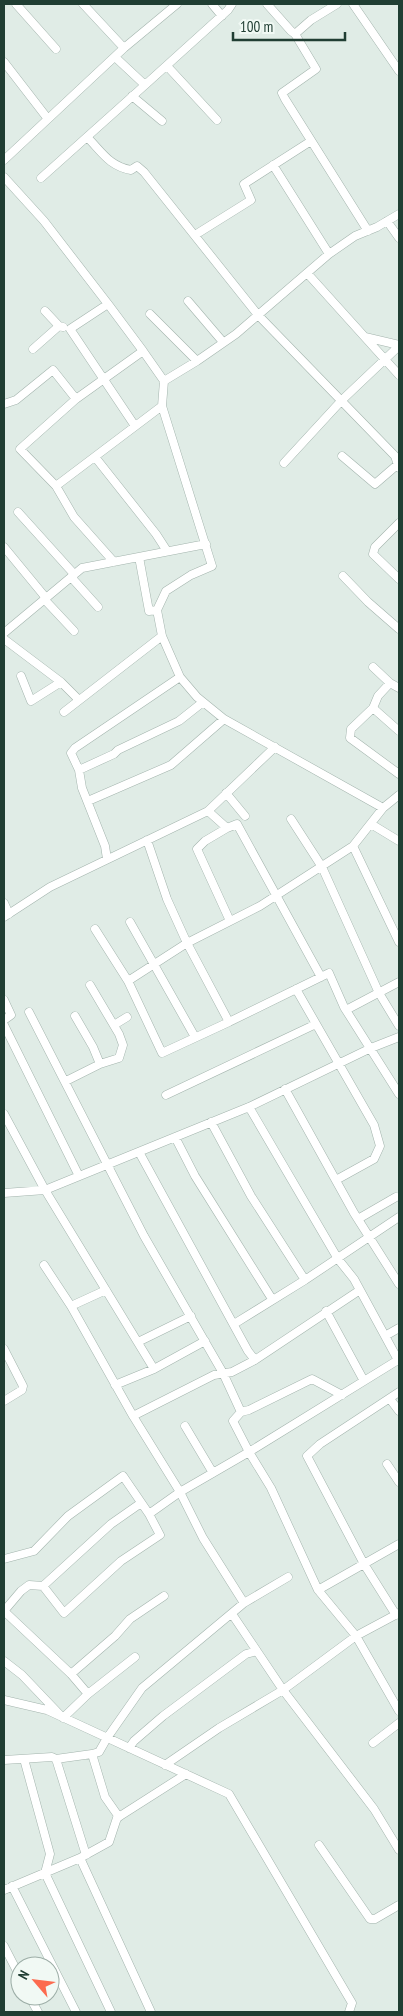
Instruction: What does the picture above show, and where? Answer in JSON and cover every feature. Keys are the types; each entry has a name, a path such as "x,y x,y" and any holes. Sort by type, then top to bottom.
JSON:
{"street":[{"path":"16,4 56,49"},
{"path":"83,4 124,48"},
{"path":"4,160 124,48 177,4"},
{"path":"212,4 222,16"},
{"path":"40,178 222,16 232,4"},
{"path":"279,4 270,6 290,31 295,34 316,69 282,93 368,231"},
{"path":"295,34 311,20 337,4"},
{"path":"353,4 399,71"},
{"path":"115,57 145,85"},
{"path":"4,62 48,119"},
{"path":"166,66 217,120"},
{"path":"132,96 162,121"},
{"path":"87,137 111,163 119,168 131,170 137,166 195,235 258,315 395,456 398,466 375,484 342,456"},
{"path":"195,235 252,200 244,184 311,141"},
{"path":"273,165 329,254"},
{"path":"4,177 44,221 164,381 162,406 212,566 166,591 157,610 162,636 180,677 203,702 224,718 383,808"},
{"path":"164,381 197,362 223,342 258,315 329,254 355,236 399,214"},
{"path":"387,221 399,238"},
{"path":"307,272 399,375"},
{"path":"188,301 223,342"},
{"path":"70,329 108,304"},
{"path":"45,311 60,326 70,329 135,426"},
{"path":"150,314 197,362"},
{"path":"34,349 60,326"},
{"path":"364,337 399,345"},
{"path":"284,463 342,400 399,345"},
{"path":"114,562 74,517 56,486 20,449 76,399 143,352"},
{"path":"4,404 16,400 53,370 76,399"},
{"path":"56,486 162,406"},
{"path":"95,457 156,534 167,551"},
{"path":"18,512 98,607"},
{"path":"399,523 375,547 373,554 399,579"},
{"path":"4,633 82,568 206,544"},
{"path":"4,547 74,631"},
{"path":"139,557 149,611 157,610"},
{"path":"343,576 368,602 399,629"},
{"path":"64,712 162,636"},
{"path":"4,639 60,682 80,700"},
{"path":"373,667 390,683 399,688"},
{"path":"20,676 31,702 60,682"},
{"path":"107,859 105,846 82,788 79,770 71,753 75,748 180,677"},
{"path":"390,683 378,696 373,708 351,729 350,738 399,774"},
{"path":"79,770 179,721 203,702"},
{"path":"373,708 399,731"},
{"path":"88,801 171,765 224,718"},
{"path":"4,903 6,915 50,887 208,811 275,747"},
{"path":"226,793 245,816"},
{"path":"128,982 187,943 276,896 353,846 383,808 399,795"},
{"path":"208,811 226,828"},
{"path":"291,820 322,867 379,993 399,1026"},
{"path":"230,921 197,849 226,828 237,824 321,977"},
{"path":"371,824 399,841"},
{"path":"147,840 167,900 187,943 229,1022"},
{"path":"353,846 399,942"},
{"path":"130,922 195,1037"},
{"path":"95,929 128,982 162,1053 329,973 346,1010 399,1094"},
{"path":"346,1010 399,982"},
{"path":"66,1081 100,1064 119,1058 123,1045 114,1025 90,985"},
{"path":"296,989 337,1064 374,1124 380,1146 374,1158 336,1180"},
{"path":"4,1000 11,1015 4,1020"},
{"path":"29,1012 144,1236 223,1373 241,1412"},
{"path":"75,1016 93,1047 100,1064"},
{"path":"114,1025 127,1017"},
{"path":"166,1095 316,1024"},
{"path":"4,1025 79,1176"},
{"path":"4,1193 45,1190 249,1107 399,1036"},
{"path":"285,1089 369,1238 399,1284"},
{"path":"149,1514 180,1492 398,1360 354,1279 338,1259 249,1107"},
{"path":"4,1114 45,1190 154,1369"},
{"path":"211,1122 251,1196 305,1280"},
{"path":"175,1137 195,1176 272,1299"},
{"path":"139,1152 255,1360"},
{"path":"358,1218 396,1197"},
{"path":"234,1324 338,1259 399,1218"},
{"path":"44,1265 71,1306 133,1416 180,1492 203,1538 244,1602"},
{"path":"71,1306 106,1290"},
{"path":"133,1416 214,1375 232,1372 255,1360 360,1290"},
{"path":"326,1311 364,1381"},
{"path":"138,1342 191,1316"},
{"path":"384,1336 399,1328"},
{"path":"115,1385 154,1369 205,1341"},
{"path":"4,1349 23,1386 22,1390 4,1401"},
{"path":"342,1395 312,1379 249,1410 241,1412 233,1420 248,1452 271,1488 318,1590 356,1636 399,1711"},
{"path":"165,1765 219,1728 283,1690 356,1636 398,1614 364,1564 307,1456 320,1444 399,1392"},
{"path":"390,1399 399,1411"},
{"path":"185,1426 213,1473"},
{"path":"387,1464 399,1482"},
{"path":"4,1559 34,1551 68,1516 123,1476 149,1514 160,1535 121,1561 64,1613 43,1586"},
{"path":"88,1694 71,1674 4,1611 21,1591 29,1585 43,1586 111,1524 141,1503"},
{"path":"318,1590 399,1544"},
{"path":"4,1760 56,1758 99,1752 106,1738 142,1688 244,1602 288,1576"},
{"path":"71,1674 130,1619 164,1596"},
{"path":"232,1614 283,1690 374,1809 399,1850"},
{"path":"129,1748 134,1741 163,1716 246,1654 257,1651"},
{"path":"63,1718 88,1694 135,1657"},
{"path":"4,1661 22,1675 63,1718"},
{"path":"4,1700 47,1710 229,1794 352,2002 349,2012"},
{"path":"373,1743 399,1723"},
{"path":"92,1754 105,1797 118,1818"},
{"path":"56,1758 83,1856 151,2012"},
{"path":"24,1759 50,1854 45,1873 111,2012"},
{"path":"4,1890 83,1856 109,1842 118,1818 186,1774"},
{"path":"319,1845 370,1919 376,1919 399,1905"},
{"path":"12,1886 76,2012"},
{"path":"4,1946 10,1958"}]}
